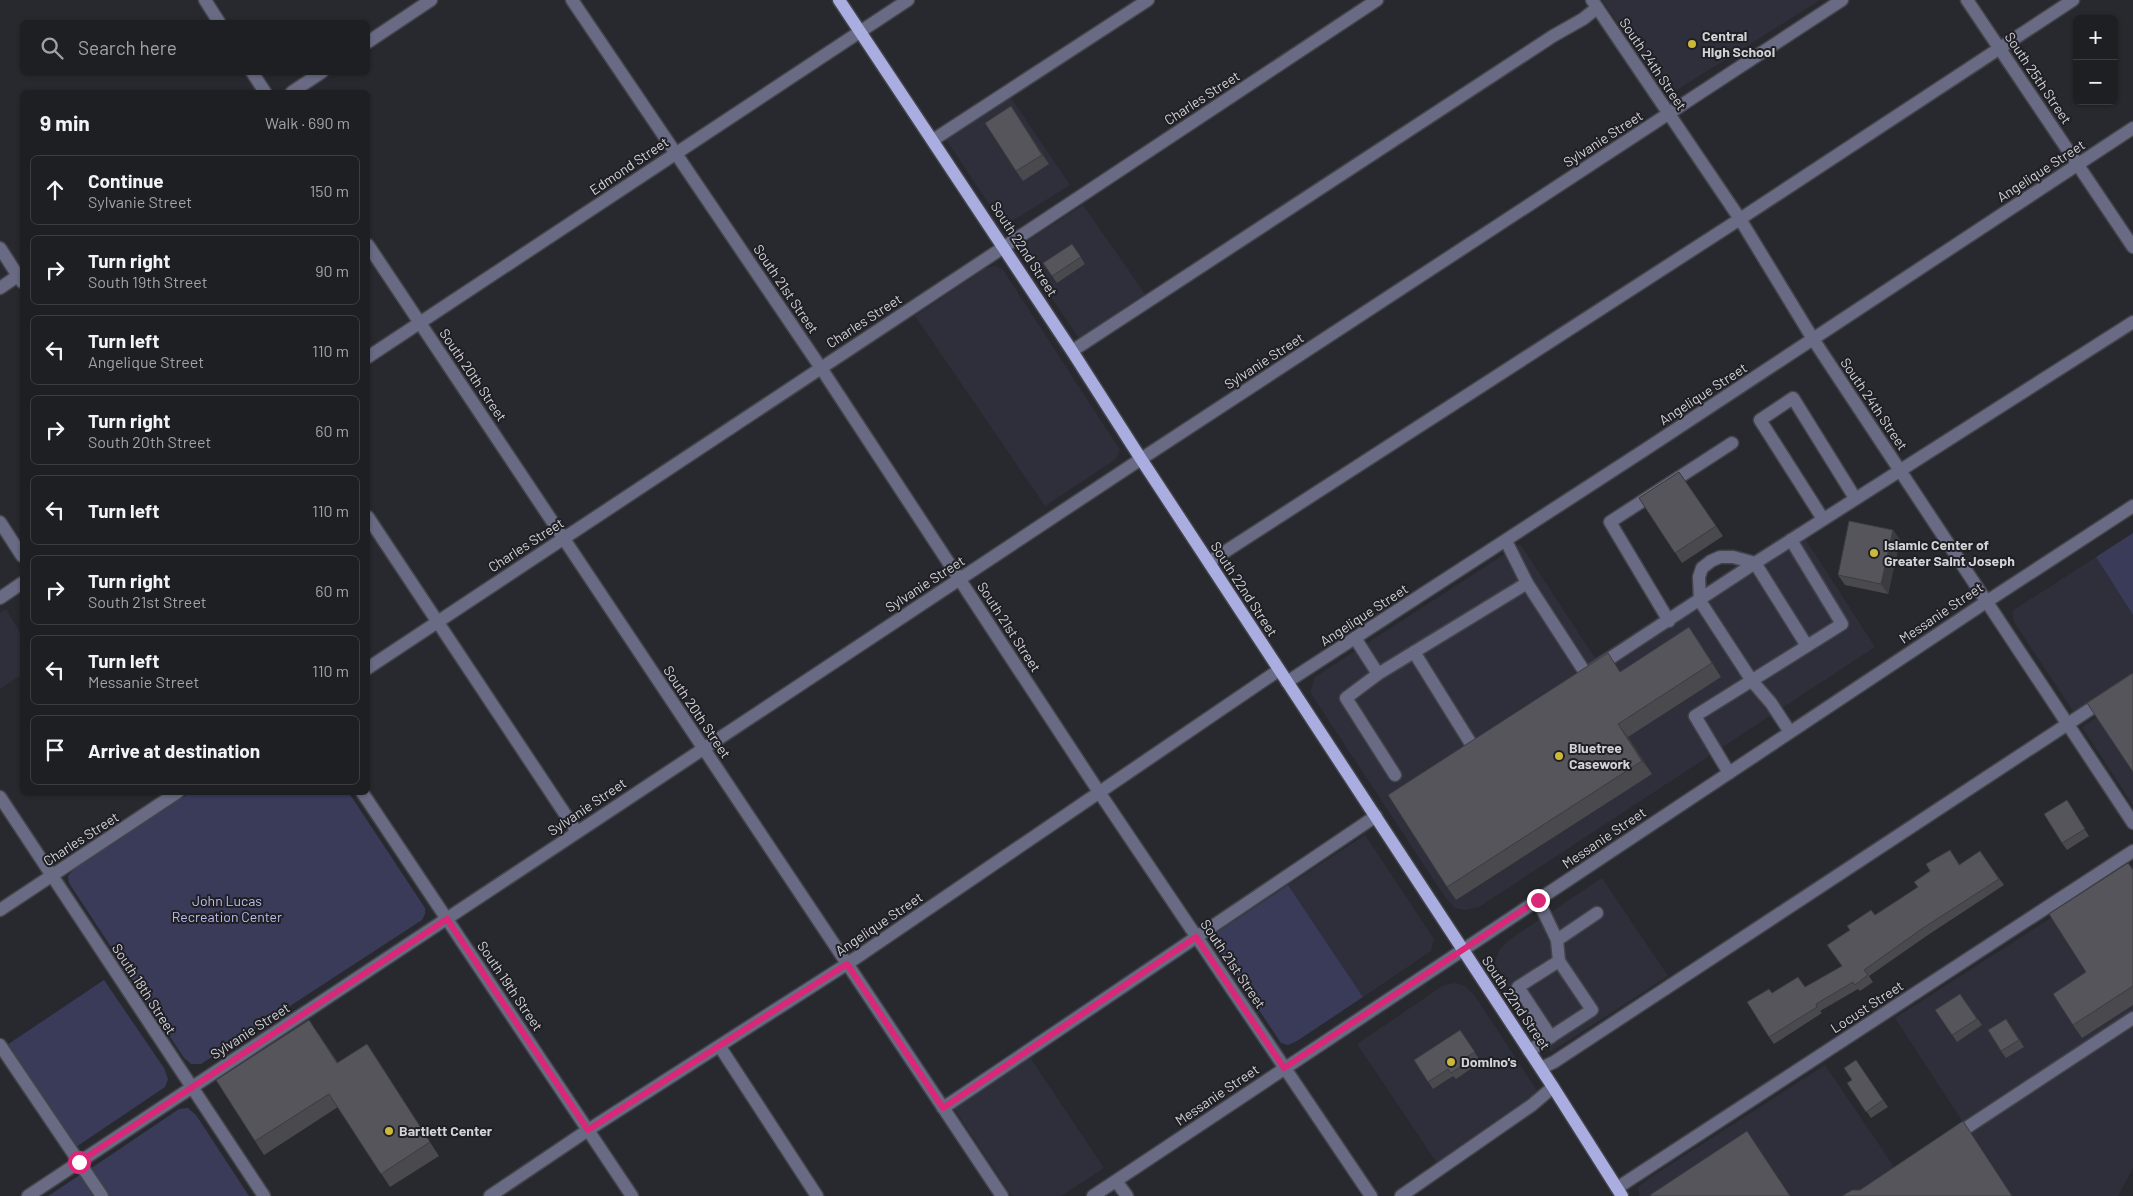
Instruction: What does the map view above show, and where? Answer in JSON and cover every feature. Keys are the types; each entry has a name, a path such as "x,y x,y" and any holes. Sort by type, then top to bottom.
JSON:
{"main road":[{"name":"South 22nd Street","path":"839,0 1004,247 1462,950 1541,1068 1619,1192"}],"street":[{"path":"204,0 218,20"},
{"path":"370,41 431,0"},
{"name":"South 21st Street","path":"572,0 821,368 1099,792 1370,1196"},
{"name":"Edmond Street","path":"370,356 908,0"},
{"path":"933,140 1148,0"},
{"name":"Charles Street","path":"370,667 1377,0"},
{"name":"Sylvanie Street","path":"28,1196 1141,459 1842,0"},
{"name":"South 25th Street","path":"1967,0 2133,248"},
{"path":"1209,562 1740,219 2073,0"},
{"path":"1072,351 1583,19 1595,4"},
{"name":"South 24th Street","path":"1595,4 1740,219 1813,339 2133,823"},
{"path":"254,75 264,90"},
{"path":"295,90 318,75"},
{"name":"Angelique Street","path":"1287,682 1506,541 2133,128"},
{"path":"0,248 20,276"},
{"name":"South 20th Street","path":"370,248 1002,1196"},
{"path":"0,288 20,278"},
{"path":"1506,541 1527,583 1586,674 1900,469 2133,322"},
{"path":"1823,519 1760,420 1793,398 1856,498"},
{"path":"1669,621 1610,522 1732,443"},
{"name":"Messanie Street","path":"1093,1196 1729,772 2133,506"},
{"path":"370,520 577,832"},
{"path":"0,522 20,553"},
{"path":"1729,772 1695,716 1842,624 1791,540"},
{"path":"1790,732 1771,703 1752,681 1700,601 1698,577 1702,568 1710,561 1720,557 1733,557 1755,563 1807,646"},
{"path":"1395,775 1346,698 1378,674 1527,583"},
{"path":"0,598 20,584"},
{"path":"1355,638 1378,674"},
{"path":"1414,652 1473,747"},
{"name":"Angelique Street","path":"490,1196 588,1130 847,964 1279,670"},
{"path":"1541,1068 2133,681"},
{"name":"Charles Street","path":"0,910 174,795"},
{"name":"South 19th Street","path":"364,795 632,1196"},
{"name":"South 18th Street","path":"0,797 264,1196"},
{"path":"943,1108 1376,816"},
{"name":"Locust Street","path":"1619,1192 2133,851"},
{"path":"1529,1051 1592,1010 1559,961 1557,940 1538,900"},
{"path":"1557,940 1597,913"},
{"path":"1551,1037 1518,987 1559,961"},
{"path":"1946,1142 2133,1018"},
{"path":"0,1045 102,1196"},
{"path":"720,1047 817,1196"},
{"path":"1401,1196 1532,1105 1553,1087"},
{"path":"1116,1180 1127,1196"}],"shaded area":[{"name":"Central High School","path":"1602,0 1820,0 1672,93 1665,92"},
{"path":"1009,95 1070,185 1006,225 1001,222 945,138"},
{"path":"1083,205 1145,294 1079,338 1023,256 1022,247 1029,240"},
{"path":"995,266 1003,270 1120,450 1116,459 1045,506 915,316 986,268"},
{"path":"1797,526 1875,647 1479,907 1465,910 1455,908 1445,897 1310,692 1315,677 1520,544 1595,658"},
{"path":"2096,557 2133,615 2133,680 2077,717 2014,622 2012,611"},
{"path":"6,609 20,633 20,675 0,689 0,613"},
{"path":"2133,694 2133,805 2082,727"},
{"path":"1365,835 1434,939 1431,951 1363,997 1288,885"},
{"path":"2133,865 2133,1011 1964,1124 1895,1018"},
{"path":"1602,878 1668,976 1551,1052 1497,970 1495,961 1500,949 1512,938"},
{"path":"1455,983 1465,986 1475,996 1538,1092 1437,1163 1357,1044 1444,985"},
{"path":"2133,1023 2133,1168 2118,1196 1639,1196 1638,1187 1651,1177 1825,1065 1901,1177"},
{"path":"1029,1056 1104,1168 1061,1196 1012,1196 953,1107"}],"green space":[{"path":"2133,533 2133,615 2096,557"},
{"name":"John Lucas Recreation Center","path":"186,795 350,795 425,908 425,914 422,920 201,1064 191,1064 184,1058 69,883 68,876 75,868"},
{"path":"1288,885 1363,997 1288,1045 1281,1043 1210,937"},
{"path":"104,980 164,1068 168,1079 165,1087 76,1147 7,1045"},
{"path":"188,1108 196,1115 249,1196 108,1196 90,1169 179,1109"},
{"path":"80,1175 93,1196 48,1196"}],"building":[{"path":"1011,106 1042,155 1016,171 985,123"},
{"path":"1072,244 1081,257 1052,276 1043,263"},
{"path":"1679,472 1716,526 1675,553 1639,498"},
{"name":"Islamic Center of Greater Saint Joseph","path":"1849,521 1893,530 1881,584 1838,575"},
{"name":"Bluetree Casework","path":"1689,627 1712,663 1618,724 1642,761 1447,887 1388,795 1608,653 1620,672"},
{"path":"2133,673 2133,772 2087,703"},
{"path":"2067,800 2085,829 2062,843 2044,814"},
{"path":"1950,850 1959,865 1980,851 1999,879 1923,928 1864,970 1868,975 1855,985 1853,982 1816,1004 1817,1007 1769,1037 1747,1002 1769,989 1772,993 1798,977 1805,987 1842,966 1827,945 1850,930 1847,926 1871,910 1875,915 1918,887 1914,882 1930,871 1926,864"},
{"path":"2128,863 2133,870 2133,986 2073,1025 2053,994 2086,972 2049,914"},
{"path":"1960,994 1977,1019 1952,1035 1935,1010"},
{"path":"2006,1019 2019,1040 2001,1051 1988,1030"},
{"name":"Bartlett Center","path":"309,1020 337,1063 367,1044 430,1142 381,1174 329,1094 255,1141 216,1080"},
{"name":"Domino's","path":"1460,1030 1475,1052 1465,1058 1468,1062 1451,1073 1448,1069 1428,1082 1414,1060"},
{"path":"1856,1060 1883,1100 1866,1112 1847,1083 1852,1080 1844,1068"},
{"path":"1963,1121 2012,1196 1842,1196 1852,1190 1860,1190"},
{"path":"1747,1131 1790,1196 1650,1195"}],"place":[{"name":"Central High School","path":"1692,44"},
{"name":"Islamic Center of Greater Saint Joseph","path":"1874,553"},
{"name":"Bluetree Casework","path":"1559,756"},
{"name":"Domino's","path":"1451,1062"},
{"name":"Bartlett Center","path":"389,1131"}],"route":[{"path":"79,1162 447,919 588,1130 847,964 943,1108 1196,937 1284,1068 1538,900"}]}
